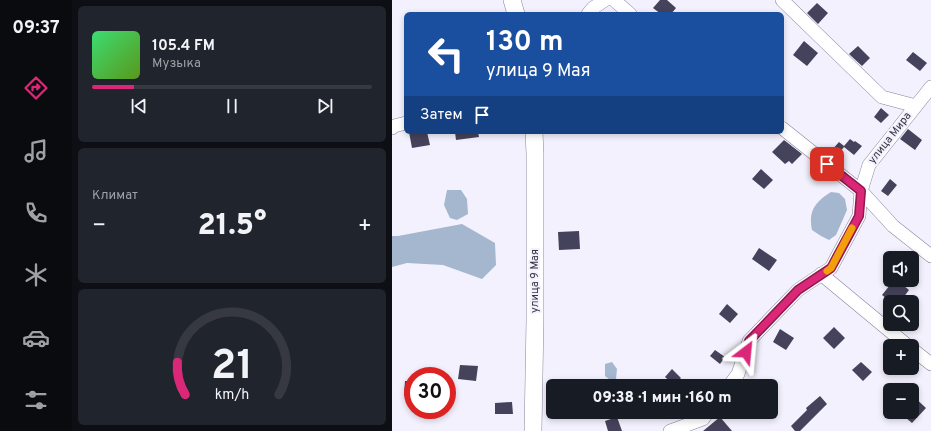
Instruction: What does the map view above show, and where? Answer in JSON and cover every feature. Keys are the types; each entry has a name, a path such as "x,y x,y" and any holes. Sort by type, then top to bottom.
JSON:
{"main road":[{"path":"512,0 515,12"},
{"name":"улица 9 Мая","path":"533,431 535,320 534,134"}],"street":[{"path":"590,12 605,0"},
{"path":"614,0 628,12"},
{"name":"улица Мира","path":"782,0 882,97 916,106"},
{"name":"улица Мира","path":"734,379 738,374 749,341 798,290 831,268 859,216 861,191 869,165 931,87"},
{"path":"392,128 404,124"},
{"path":"784,130 861,191 893,226 931,256"},
{"path":"821,274 900,339"},
{"path":"919,355 931,364"},
{"path":"670,431 703,419"}],"water":[{"path":"447,190 461,190 467,199 468,214 457,220 450,218 444,205"},
{"path":"831,192 839,193 845,199 847,210 836,235 829,240 812,230 811,217 817,203"},
{"path":"462,224 495,243 496,265 482,279 443,265 407,263 392,267 392,236"},
{"path":"612,362 617,369 616,379 609,379 605,376 605,364"}],"building":[{"path":"660,0 667,0 676,8 673,12 658,12 653,8"},
{"path":"817,3 828,13 818,24 807,13"},
{"path":"804,41 818,53 807,66 793,55"},
{"path":"858,46 870,58 862,66 849,54"},
{"path":"913,52 927,63 920,71 906,60"},
{"path":"881,108 889,115 881,123 874,117"},
{"path":"908,129 922,140 915,150 900,139"},
{"path":"409,134 427,134 430,145 412,148"},
{"path":"455,134 478,134 479,137 456,140"},
{"path":"850,139 862,146 854,155 844,147 834,159 823,151 826,147 831,151 839,142 844,146"},
{"path":"784,140 802,154 792,164 789,161 785,164 772,152"},
{"path":"818,167 827,174 822,180 813,173"},
{"path":"761,169 773,180 764,189 752,179"},
{"path":"890,179 897,185 888,196 881,191"},
{"path":"579,231 580,249 559,250 558,232"},
{"path":"759,248 777,260 769,271 752,259"},
{"path":"888,287 905,287 909,290 905,295 882,295"},
{"path":"727,304 738,314 730,323 719,314"},
{"path":"834,327 845,338 834,349 823,338"},
{"path":"780,329 794,338 786,350 773,342"},
{"path":"715,350 725,357 720,364 710,356"},
{"path":"861,362 872,372 863,381 852,370"},
{"path":"460,365 478,366 476,381 458,379"},
{"path":"672,369 681,378 667,379 665,377"},
{"path":"820,396 827,404 800,431 795,431 791,426 807,410 806,408"},
{"path":"512,402 513,414 495,414 495,403"},
{"path":"919,402 926,408 919,416"},
{"path":"618,419 622,431 608,431 605,421"},
{"path":"718,419 722,419 732,431 703,431"},
{"path":"907,419 916,419 912,423"}],"slow traffic":[{"path":"827,271 831,268 852,228"}],"route":[{"path":"746,352 749,341 798,290 831,268 859,216 861,191 827,164"}]}
